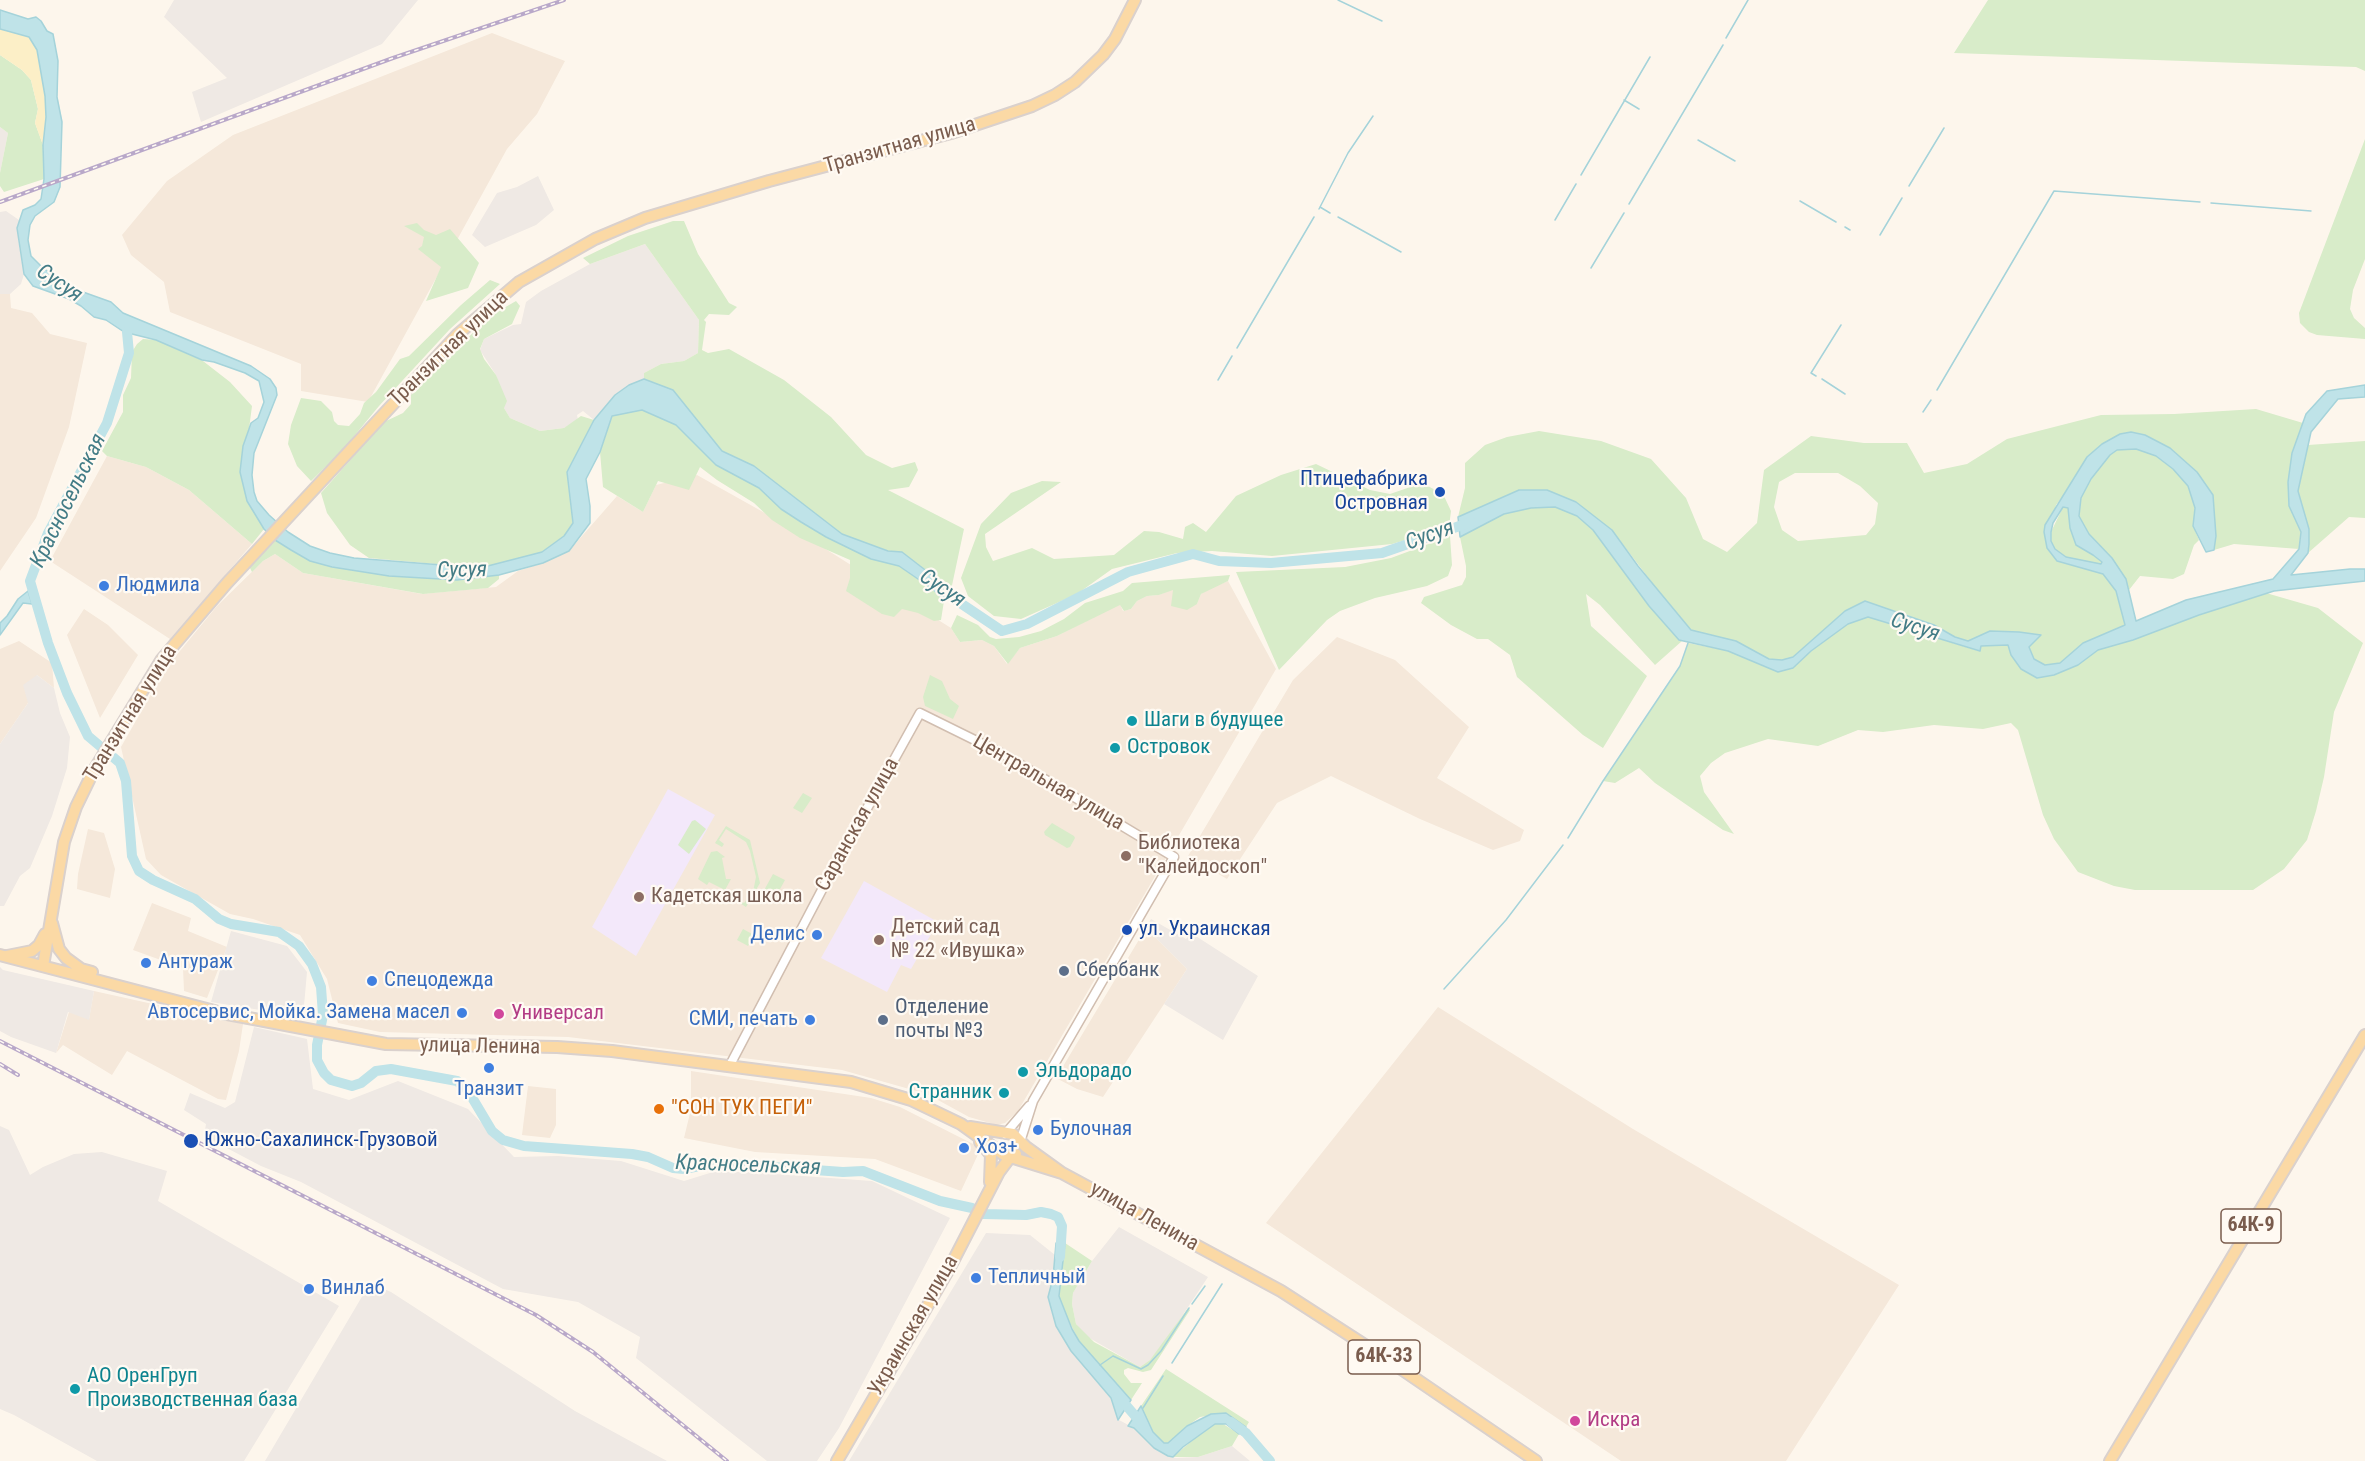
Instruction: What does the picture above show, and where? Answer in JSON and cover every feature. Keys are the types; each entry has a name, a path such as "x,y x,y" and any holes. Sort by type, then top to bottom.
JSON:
{"main road":[{"name":"Транзитная улица","path":"43,966 64,842 83,790 162,659 260,547 458,333 516,284 595,239 645,218 951,133 1040,102 1065,89 1091,69 1115,39 1135,0"},
{"path":"2,956 32,951 39,945 51,920"},
{"path":"51,920 59,949 66,958 81,969 136,985 157,996"},
{"name":"улица Ленина","path":"2,956 222,1012 404,1046 568,1048 612,1051 852,1082 911,1100 961,1124 999,1148 1004,1155 1062,1173"},
{"name":"64К-9","path":"2110,1461 2365,1035"},
{"name":"улица Ленина","path":"961,1124 1013,1134 1020,1142 1062,1173 1291,1297 1536,1461"},
{"path":"961,1124 987,1148 991,1155 987,1191"},
{"name":"Украинская улица","path":"987,1191 999,1148 999,1139 1005,1134"},
{"name":"Украинская улица","path":"837,1461 949,1269 987,1191 1011,1156 1019,1150 1020,1142"},
{"path":"987,1191 1008,1168 1031,1163"}],"street":[{"name":"Центральная улица","path":"920,713 1001,753 1174,857"},
{"name":"Саранская улица","path":"730,1065 769,988 920,713"},
{"name":"Украинская улица","path":"1020,1142 1034,1101 1174,857"},
{"path":"1005,1134 1034,1101"}],"shaded area":[{"path":"174,0 418,0 382,44 201,122 192,92 227,78 164,17"},
{"path":"492,33 565,61 537,114 507,149 368,402 301,391 301,364 170,312 164,282 131,255 122,235 167,181 233,135"},
{"path":"0,127 8,133 0,173"},
{"path":"538,176 554,210 536,225 485,247 472,235 497,193 517,187"},
{"path":"6,211 19,220 18,239 24,274 21,284 10,294 0,294 0,212"},
{"path":"645,244 699,320 698,353 684,361 661,364 644,373 644,379 629,385 615,395 594,420 583,411 577,415 578,420 564,428 540,431 510,418 504,408 496,375 480,350 484,339 513,325 521,324 526,302 541,291 590,264"},
{"path":"0,294 10,294 11,308 32,313 50,334 87,343 69,427 36,518 0,571"},
{"path":"107,456 146,467 189,490 252,544 170,639 50,561"},
{"path":"697,475 797,531 951,628 960,642 982,640 994,646 1007,664 1020,648 1057,636 1120,604 1123,611 1131,609 1137,601 1147,596 1159,595 1173,589 1197,604 1201,594 1206,590 1228,581 1276,669 1018,1111 1005,1123 997,1125 969,1117 927,1094 842,1070 568,1037 380,1032 338,1023 327,979 300,935 253,919 230,914 161,875 146,859 121,747 166,668 217,606 263,561 275,554 303,573 422,594 496,587 518,571 569,551 617,496 643,512 656,485"},
{"path":"84,609 108,625 138,655 100,718 67,635"},
{"path":"1337,637 1395,660 1469,727 1437,778 1524,830 1520,841 1493,850 1420,819 1331,776 1277,803 1227,879 1188,856 1293,680"},
{"path":"19,641 52,663 54,688 37,675 28,703 0,744 0,649"},
{"path":"37,675 54,688 60,713 70,737 67,768 52,816 30,868 20,876 4,906 0,906 0,744 28,703 23,685"},
{"name":"Кадетская школа","path":"668,789 715,815 636,956 592,927"},
{"path":"88,829 104,833 115,869 110,898 77,889"},
{"name":"Детский сад № 22 «Ивушка»","path":"864,881 938,922 911,969 901,965 887,992 821,958"},
{"path":"152,903 191,918 188,931 227,947 207,998 184,991 183,968 133,950"},
{"path":"1151,919 1186,939 1191,933 1258,976 1223,1040 1164,1004 1187,969 1146,928"},
{"path":"1146,928 1187,969 1103,1097 1077,1089 1056,1078"},
{"path":"231,931 287,946 307,972 303,1017 211,1002"},
{"path":"0,967 3,970 94,991 89,1020 68,1012 56,1053 0,1031"},
{"path":"94,991 243,1024 239,1051 226,1100 218,1099 127,1051 112,1075 63,1045 56,1053 69,1012 89,1019"},
{"path":"1438,1007 1633,1129 1899,1285 1786,1461 1621,1461 1266,1223"},
{"path":"254,1027 307,1039 313,1089 349,1100 398,1081 468,1109 514,1157 558,1156 621,1161 684,1181 713,1172 747,1172 872,1181 950,1218 839,1428 817,1461 767,1461 636,1358 640,1337 578,1302 503,1289 301,1182 261,1166 204,1136 206,1124 184,1110 190,1093 225,1108 235,1102"},
{"path":"691,1071 871,1098 900,1107 981,1148 961,1191 875,1159 755,1152 684,1138 691,1109"},
{"path":"528,1086 556,1089 556,1125 550,1138 522,1135"},
{"path":"0,1126 9,1130 30,1175 74,1154 102,1152 167,1171 158,1201 339,1306 244,1461 97,1461 0,1409"},
{"path":"1119,1227 1208,1277 1164,1343 1150,1360 1140,1367 1086,1336 1076,1324 1072,1304 1073,1293 1092,1261"},
{"path":"986,1233 1030,1235 1055,1255 1053,1278 1048,1297 1053,1317 1071,1351 1111,1398 1119,1420 1134,1428 1154,1448 1168,1456 1198,1457 1232,1446 1250,1461 849,1461"},
{"path":"370,1283 391,1292 575,1411 667,1461 265,1461"}],"green space":[{"path":"1988,0 2365,0 2365,71 2356,67 1954,53"},
{"path":"0,55 22,70 31,80 38,109 35,123 43,145 44,179 4,192 0,186 0,173 8,133 0,127"},
{"path":"2365,139 2365,259 2353,290 2350,309 2354,318 2365,328 2365,339 2317,335 2309,332 2300,323 2299,313"},
{"path":"673,221 684,221 698,254 729,303 737,307 729,315 709,314 704,320 706,322 702,350 708,353 729,349 784,380 831,417 866,455 892,468 915,462 918,470 909,487 888,490 964,529 951,590 902,552 888,552 842,534 754,466 722,451 673,390 644,379 644,373 661,364 684,361 698,353 699,320 645,244 590,264 583,258 628,236"},
{"path":"417,223 424,230 436,235 450,229 479,263 468,288 426,301 441,267 418,249 422,246 424,237 404,226"},
{"path":"490,280 500,284 450,329 379,406 341,452 311,481 297,466 288,444 291,425 301,398 321,401 332,412 334,421 338,425 349,426 360,414 364,403 376,392 400,359 409,356"},
{"path":"516,301 520,306 512,324 484,339 480,349 484,359 496,375 507,401 504,408 510,418 540,431 564,428 581,416 594,420 567,472 573,523 564,536 542,552 480,568 369,558 350,545 327,513 321,493 384,422 403,413 411,404 411,395 465,340 497,312"},
{"path":"143,339 156,340 203,361 230,382 252,406 249,429 243,446 247,501 264,529 252,544 189,490 146,467 107,456 102,451 123,412 123,395 131,378 132,352"},
{"path":"2256,409 2303,423 2292,453 2289,506 2301,532 2299,549 2234,544 2214,550 2216,536 2197,472 2170,448 2131,432 2120,434 2102,444 2056,505 2047,548 2081,568 2103,574 2116,591 2125,625 2083,643 2060,663 2045,665 2034,660 2029,647 2040,635 1990,631 1968,641 1955,637 1934,625 1865,601 1845,611 1793,657 1782,660 1769,659 1736,641 1691,630 1685,626 1612,530 1576,502 1458,517 1465,488 1465,463 1485,445 1507,437 1539,431 1601,441 1651,459 1686,498 1703,539 1727,552 1757,523 1764,470 1811,436 1864,443 1907,443 1924,473 1967,464 2007,439 2101,415 2174,414","holes":["1795,473 1838,473 1860,486 1878,503 1875,524 1866,535 1798,541 1782,530 1774,507 1779,482"]},
{"path":"642,410 676,425 716,465 759,488 781,509 826,537 871,559 899,566 934,590 944,601 941,620 934,621 918,613 902,609 894,617 882,614 846,591 850,578 850,560 800,538 772,520 754,503 700,467 689,490 658,481 643,512 603,487 600,452 612,416"},
{"path":"2365,441 2365,518 2349,517 2308,553 2309,529 2298,491 2308,445"},
{"path":"2136,449 2156,456 2173,469 2188,486 2195,508 2193,526 2199,540 2194,545 2184,574 2173,579 2140,576 2129,590 2126,579 2112,558 2089,534 2079,516 2081,498 2091,479 2110,455 2117,450"},
{"path":"1316,464 1370,490 1390,494 1422,483 1443,494 1451,511 1449,527 1392,544 1272,556 1212,551 1177,553 1112,569 1077,594 1021,619 994,616 968,596 961,578 981,524 1011,493 1042,481 1061,482 985,534 986,547 993,561 1032,548 1054,559 1114,555 1144,531 1159,532 1183,539 1185,527 1193,523 1206,532 1236,496 1281,475"},
{"path":"1555,507 1577,516 1593,530 1649,606 1682,641 1655,665 1600,605 1586,594 1591,626 1647,676 1603,748 1583,735 1517,677 1510,655 1488,639 1477,639 1451,625 1421,603 1424,597 1462,585 1466,577 1466,566 1460,537 1504,514 1531,508"},
{"path":"2063,507 2068,508 2070,528 2076,545 2093,555 2102,562 2101,564 2066,557 2055,549 2051,541 2051,532"},
{"path":"1450,536 1452,565 1448,576 1427,586 1375,598 1340,611 1327,620 1279,670 1236,572 1345,567 1391,558"},
{"path":"275,540 310,561 332,567 389,576 457,580 499,575 499,579 488,588 423,594 303,573 275,554 263,561 252,572 249,566"},
{"path":"1230,575 1228,581 1201,594 1197,604 1187,610 1171,606 1173,590 1147,596 1137,601 1131,609 1124,611 1120,605 1057,636 1020,648 1008,664 994,646 982,640 960,642 951,628 957,615 978,625 990,637 996,639 1019,637 1041,631 1064,619 1085,603 1123,591 1132,583"},
{"path":"2266,593 2318,608 2363,643 2334,712 2324,777 2307,840 2284,869 2253,890 2135,890 2114,886 2078,872 2054,839 2043,815 2018,730 2011,723 1983,729 1934,725 1883,732 1858,730 1818,746 1768,739 1725,753 1711,763 1700,776 1704,792 1734,834 1723,830 1655,783 1639,768 1615,783 1603,781 1680,666 1688,643 1728,651 1778,672 1793,668 1811,651 1848,624 1868,617 1979,651 1981,646 2008,645 2011,655 2054,675 2078,665 2098,650"},
{"path":"930,675 942,681 950,699 959,706 953,719 925,706 923,697"},
{"path":"803,793 812,798 802,813 793,808"},
{"path":"695,820 706,829 689,854 678,845 692,821"},
{"path":"1052,823 1074,836 1070,847 1067,848 1045,835 1044,832"},
{"path":"726,826 750,840 760,883 746,907 729,896 733,890 736,892 733,897 744,903 753,892 756,877 750,851 746,842 726,829 719,840 724,844 722,847 715,843"},
{"path":"717,851 725,857 722,858 726,879 731,879 725,890 709,882 707,885 698,879 711,852"},
{"path":"773,874 785,880 774,900 762,894"},
{"path":"743,929 754,935 748,946 737,940"},
{"path":"1065,1243 1092,1261 1073,1293 1072,1304 1076,1324 1094,1342 1140,1367 1150,1360 1188,1308 1190,1310 1151,1370 1143,1372 1128,1368 1124,1370 1124,1374 1131,1383 1142,1383 1131,1400 1079,1341 1060,1303"},
{"path":"1166,1369 1249,1422 1246,1427 1226,1413 1200,1417 1168,1443 1164,1443 1153,1432 1141,1406"},
{"path":"1220,1422 1239,1434 1232,1446 1198,1457 1173,1457 1208,1427"}],"sand":[{"path":"0,29 30,37 37,50 45,96 46,117 43,145 35,123 38,109 31,80 22,70 0,55"}],"water":[{"path":"0,10 28,19 36,17 41,21 47,31 53,34 58,61 57,97 62,122 60,187 54,202 35,216 30,225 28,240 31,256 44,269 83,292 111,302 123,313 251,366 270,379 276,388 277,395 254,453 252,475 254,492 257,501 269,515 288,532 310,546 354,558 480,568 542,552 564,536 573,523 567,472 594,420 615,395 629,385 644,379 673,390 722,451 754,466 842,534 888,551 902,552 951,590 944,601 934,590 899,566 871,559 826,537 781,509 759,488 716,465 676,425 642,410 612,416 600,452 586,479 590,523 569,551 543,563 499,575 457,580 389,576 332,567 310,561 291,550 275,540 264,529 247,501 240,472 243,446 251,423 258,418 264,402 259,381 245,373 202,360 156,340 124,332 106,320 94,317 69,299 33,286 24,274 17,228 23,210 35,205 41,199 44,179 45,96 37,50 29,37 0,29"},
{"path":"2365,385 2365,397 2338,399 2311,432 2298,491 2309,529 2308,553 2291,575 2365,569 2365,581 2274,591 2098,650 2078,665 2054,675 2037,678 2021,669 2011,655 2008,645 1981,646 1980,651 1868,617 1848,624 1811,651 1793,668 1778,672 1728,651 1679,640 1649,606 1593,530 1577,516 1555,507 1531,508 1504,514 1460,537 1458,517 1519,490 1547,490 1576,502 1612,530 1638,566 1691,630 1736,641 1769,659 1782,660 1793,657 1845,611 1865,601 1934,625 1955,637 1968,641 1990,631 2041,635 2029,647 2034,659 2045,665 2060,663 2083,643 2125,625 2116,591 2103,574 2057,561 2047,548 2045,525 2087,457 2102,444 2120,434 2131,432 2145,435 2170,448 2197,472 2213,495 2216,536 2214,550 2206,552 2193,526 2195,508 2188,486 2173,469 2156,456 2136,449 2117,450 2110,455 2091,479 2081,498 2079,516 2089,534 2112,558 2126,579 2136,621 2186,600 2273,579 2299,549 2301,532 2289,506 2288,482 2292,453 2306,414 2327,391","holes":["2063,507 2068,508 2070,528 2076,545 2093,555 2102,562 2101,564 2066,557 2055,549 2051,541 2053,523"]},
{"path":"28,591 32,604 23,603 0,635 0,623 18,599"},
{"path":"1056,1243 1065,1243 1059,1296 1072,1329 1079,1341 1131,1400 1118,1420 1111,1398 1071,1351 1056,1326 1048,1297 1053,1278"},
{"path":"1141,1406 1153,1432 1164,1443 1168,1443 1187,1426 1211,1414 1226,1413 1246,1427 1239,1434 1226,1424 1215,1424 1173,1457 1168,1456 1154,1448 1134,1428 1128,1426"}],"waterway":[{"path":"1338,0 1382,21"},
{"path":"1726,38 1748,0"},
{"path":"1629,204 1723,45"},
{"path":"1581,175 1650,57"},
{"path":"1624,100 1639,109"},
{"path":"1319,209 1348,153 1373,116"},
{"path":"1909,186 1944,128"},
{"path":"1698,140 1735,161"},
{"path":"1555,220 1576,184"},
{"path":"1937,390 2054,191 2200,202"},
{"path":"1880,235 1902,198"},
{"path":"1800,201 1836,222"},
{"path":"2211,203 2311,211"},
{"path":"1320,207 1330,213"},
{"path":"1591,268 1624,213"},
{"path":"1237,348 1314,217"},
{"path":"1338,217 1401,252"},
{"path":"1845,227 1850,230"},
{"path":"1816,376 1811,373 1841,325"},
{"name":"Красносельская","path":"127,332 129,353 107,423 48,533 30,581 48,643 67,693 88,736 120,763 126,781 132,856 139,871 195,899 219,919 231,924 279,932 299,946 312,964 321,987 323,1015 317,1045 317,1060 331,1080 352,1086 361,1083 376,1071 391,1069 457,1081 467,1089 492,1131 503,1140 524,1146 632,1154 648,1157 673,1168 684,1169 716,1163 843,1172 863,1171 940,1201 972,1208 984,1214 1026,1215 1041,1212 1051,1214 1058,1217 1062,1226 1060,1257"},
{"path":"1218,380 1232,356"},
{"path":"1822,379 1845,394"},
{"path":"1923,412 1931,400"},
{"name":"Сусуя","path":"938,588 1002,631 1027,624 1128,572 1193,554 1219,561 1271,563 1382,553 1471,522"},
{"path":"1568,838 1680,666 1688,643"},
{"path":"1444,989 1506,920 1563,845"},
{"path":"1172,1363 1222,1284"},
{"path":"1192,1304 1205,1286"},
{"path":"1100,1365 1113,1356 1141,1369 1148,1365 1161,1351 1189,1308"},
{"path":"1143,1408 1163,1376"},
{"name":"Красносельская","path":"1118,1396 1143,1425"},
{"name":"Красносельская","path":"1231,1422 1246,1433 1270,1461"}],"railway":[{"path":"0,202 393,58 564,0"},
{"path":"0,1041 536,1315 593,1352 727,1461"},
{"path":"0,1064 18,1075"}],"place":[{"name":"Птицефабрика Островная","path":"1440,492"},
{"name":"Людмила","path":"104,586"},
{"name":"Шаги в будущее","path":"1132,721"},
{"name":"Островок","path":"1115,748"},
{"name":"Библиотека \"Калейдоскоп\"","path":"1126,856"},
{"name":"Кадетская школа","path":"639,897"},
{"name":"ул. Украинская","path":"1127,930"},
{"name":"Делис","path":"817,935"},
{"name":"Детский сад № 22 «Ивушка»","path":"879,940"},
{"name":"Антураж","path":"146,963"},
{"name":"Сбербанк","path":"1064,971"},
{"name":"Спецодежда","path":"372,981"},
{"name":"Автосервис, Мойка. Замена масел","path":"462,1013"},
{"name":"Универсал","path":"499,1014"},
{"name":"СМИ, печать","path":"810,1020"},
{"name":"Отделение почты №3","path":"883,1020"},
{"name":"Транзит","path":"489,1068"},
{"name":"Эльдорадо","path":"1023,1072"},
{"name":"Странник","path":"1004,1093"},
{"name":"\"СОН ТУК ПЕГИ\"","path":"659,1109"},
{"name":"Булочная","path":"1038,1130"},
{"name":"Южно-Сахалинск-Грузовой","path":"191,1141"},
{"name":"Хоз+","path":"964,1148"},
{"name":"Тепличный","path":"976,1278"},
{"name":"Винлаб","path":"309,1289"},
{"name":"АО ОренГруп Производственная база","path":"75,1389"},
{"name":"Искра","path":"1575,1421"}]}
